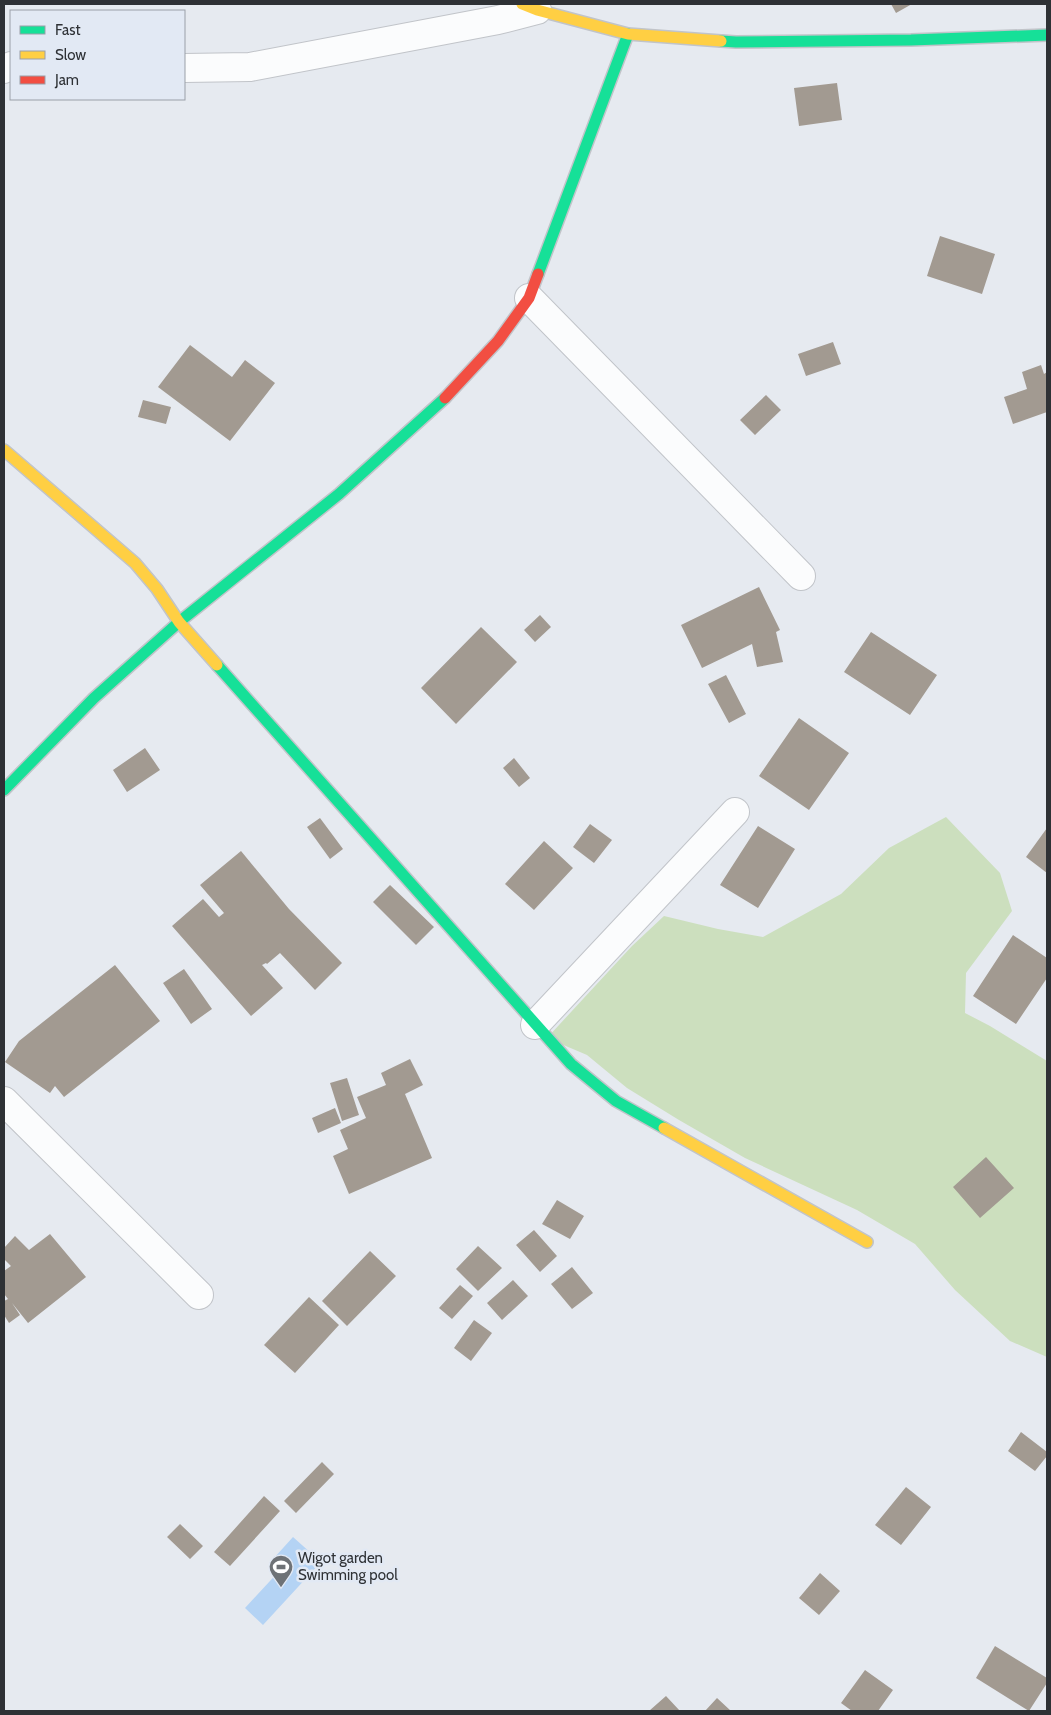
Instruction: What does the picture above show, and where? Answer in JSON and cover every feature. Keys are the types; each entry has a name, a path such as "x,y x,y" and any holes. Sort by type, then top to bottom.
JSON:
{"street":[{"path":"185,68 259,65 498,20 529,7 628,34 736,42 911,40 1047,35"},
{"path":"4,790 94,698 179,622 339,494 453,391 498,341 529,298 628,34"},
{"path":"529,298 801,576"},
{"path":"4,450 135,563 157,589 179,622 571,1064 616,1101 867,1242"},
{"path":"535,1025 735,812"},
{"path":"4,1101 199,1296"}],"green space":[{"path":"946,817 1000,873 1012,911 966,973 965,1013 1047,1061 1047,1357 1010,1341 955,1290 915,1244 857,1210 745,1158 627,1088 587,1055 547,1038 632,946 664,916 718,929 763,937 841,894 889,848"}],"water":[{"name":"Wigot garden Swimming pool","path":"293,1537 321,1562 263,1625 245,1608 282,1568 274,1558"}],"building":[{"path":"891,4 912,4 896,13"},
{"path":"837,83 842,120 799,126 794,88"},
{"path":"940,236 995,254 982,294 927,276"},
{"path":"833,342 841,364 806,376 798,354"},
{"path":"190,345 232,377 245,360 275,383 230,441 158,387"},
{"path":"1041,365 1044,374 1047,372 1047,412 1013,424 1004,397 1027,389 1022,372"},
{"path":"766,395 781,410 755,435 740,420"},
{"path":"143,400 171,407 166,424 138,417"},
{"path":"759,587 780,630 776,632 783,662 757,667 752,644 702,668 681,625"},
{"path":"540,615 551,627 535,642 524,630"},
{"path":"481,627 517,662 456,724 421,688"},
{"path":"871,632 937,675 910,715 844,672"},
{"path":"726,675 746,714 729,723 708,684"},
{"path":"799,718 849,753 809,810 759,776"},
{"path":"145,748 160,770 127,792 113,770"},
{"path":"514,758 530,778 519,787 503,768"},
{"path":"320,818 343,849 330,859 307,827"},
{"path":"590,824 612,840 594,863 573,847"},
{"path":"758,826 795,849 758,908 720,885"},
{"path":"1047,828 1047,873 1026,857"},
{"path":"544,841 573,868 534,910 505,884"},
{"path":"241,851 289,909 342,963 315,990 280,953 267,964 262,965 283,988 251,1016 172,926 203,899 219,917 224,913 200,885"},
{"path":"390,885 434,927 416,945 373,902"},
{"path":"1013,935 1047,958 1047,978 1016,1024 973,996"},
{"path":"115,965 160,1021 64,1097 55,1086 50,1093 5,1062 19,1041"},
{"path":"184,969 212,1009 191,1024 163,983"},
{"path":"410,1059 423,1085 405,1094 432,1158 349,1194 333,1156 348,1149 340,1130 366,1118 357,1097 386,1085 381,1073"},
{"path":"347,1078 359,1115 342,1121 330,1083"},
{"path":"335,1108 341,1123 318,1133 312,1118"},
{"path":"986,1157 1014,1188 980,1218 953,1187"},
{"path":"557,1200 584,1216 570,1239 542,1224"},
{"path":"534,1230 557,1256 540,1272 516,1245"},
{"path":"50,1234 86,1277 28,1323 12,1303 20,1315 9,1323 4,1315 4,1301 8,1299 4,1294 4,1271 11,1266 4,1259 4,1248 15,1236 29,1250"},
{"path":"478,1246 502,1268 478,1291 456,1269"},
{"path":"370,1251 396,1276 347,1326 322,1301"},
{"path":"572,1267 593,1293 572,1309 551,1284"},
{"path":"513,1280 528,1296 502,1320 487,1303"},
{"path":"460,1285 473,1296 452,1319 439,1308"},
{"path":"309,1297 339,1325 295,1373 264,1345"},
{"path":"474,1320 492,1333 471,1361 454,1348"},
{"path":"1021,1432 1047,1452 1047,1456 1035,1471 1008,1451"},
{"path":"322,1462 334,1474 296,1513 284,1501"},
{"path":"906,1487 931,1507 901,1545 875,1525"},
{"path":"264,1496 280,1511 230,1566 214,1552"},
{"path":"180,1524 203,1546 190,1559 167,1537"},
{"path":"820,1573 840,1591 819,1615 799,1598"},
{"path":"995,1646 1047,1678 1047,1683 1029,1711 976,1678"},
{"path":"865,1670 893,1690 878,1711 852,1711 841,1703"},
{"path":"666,1696 680,1711 649,1711"},
{"path":"717,1698 731,1711 705,1711"}],"traffic: fast":[{"path":"538,274 628,34"},
{"path":"721,41 911,40 1047,35"},
{"path":"4,790 94,698 179,622 339,494 445,398"},
{"path":"217,665 571,1064 616,1101 664,1128"}],"traffic: slow":[{"path":"522,4 537,10 628,34 721,41"},
{"path":"4,450 135,563 157,589 179,622 217,665"},
{"path":"664,1128 867,1242"}],"traffic: jam":[{"path":"445,398 498,341 529,298 538,274"}],"place":[{"name":"Wigot garden Swimming pool","path":"281,1588"}]}
